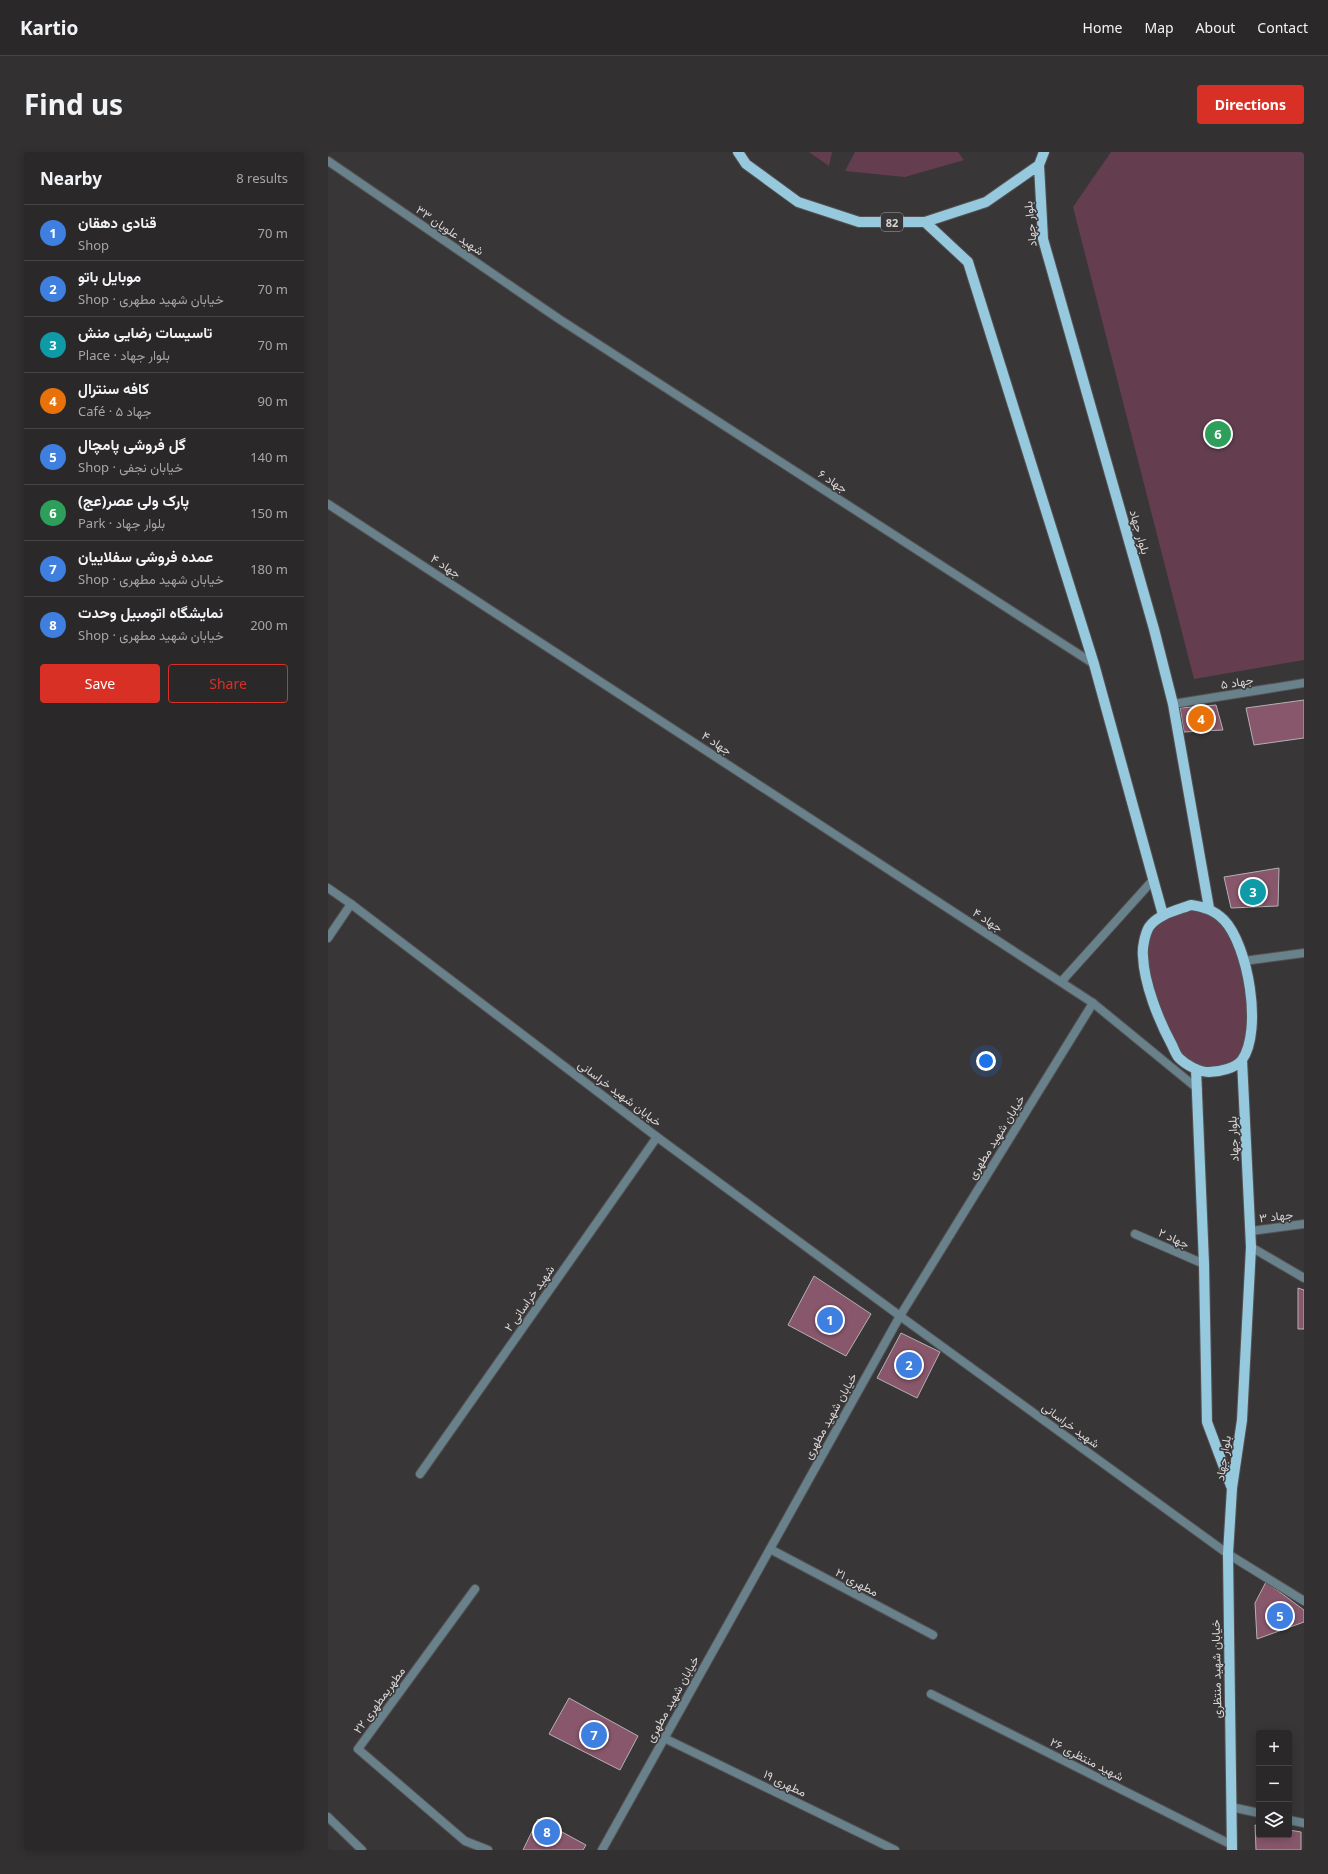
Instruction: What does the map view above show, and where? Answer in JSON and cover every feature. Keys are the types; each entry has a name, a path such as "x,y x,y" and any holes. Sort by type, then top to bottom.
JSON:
{"main road":[{"name":"82","path":"738,152 746,164 798,202 860,222 924,222 986,202 1038,165 1044,152"},
{"name":"بلوار جهاد","path":"1038,165 1043,239 1154,629 1173,704 1208,908"},
{"path":"924,222 968,262 1094,664 1163,915"},
{"path":"1192,905 1208,908 1224,920 1235,937 1244,961 1253,1002 1253,1023 1249,1046 1242,1060 1234,1067 1209,1072 1196,1069 1179,1058 1164,1028 1150,992 1143,956 1144,941 1150,927 1163,915 1192,905"},
{"name":"بلوار جهاد","path":"1232,1488 1242,1420 1251,1247 1242,1060"},
{"name":"بلوار جهاد","path":"1196,1069 1204,1264 1207,1422 1232,1488"},
{"name":"خیابان شهید منتظری","path":"1232,1488 1228,1554 1232,1848"}],"street":[{"name":"شهید علویان ۳۳","path":"328,161 558,319"},
{"name":"جهاد ۶","path":"558,319 1094,664"},
{"name":"جهاد ۴","path":"328,504 1093,1003 1198,1089"},
{"name":"جهاد ۵","path":"1173,704 1304,683"},
{"path":"1061,982 1153,880"},
{"name":"خیابان شهید خراسانی","path":"328,888 657,1136 900,1316"},
{"path":"328,938 351,904"},
{"path":"1244,961 1304,953"},
{"name":"خیابان شهید مطهری","path":"602,1850 900,1316 1093,1003"},
{"name":"شهید خراسانی ۲","path":"420,1474 657,1136"},
{"name":"جهاد ۳","path":"1251,1231 1304,1224"},
{"name":"جهاد ۲","path":"1135,1234 1204,1264"},
{"path":"1251,1247 1304,1278"},
{"name":"شهید خراسانی","path":"900,1316 1228,1554 1304,1601"},
{"name":"مطهری ۲۱","path":"770,1549 933,1635"},
{"name":"مطهریمطهری ۲۲","path":"475,1589 358,1749 465,1841 488,1850"},
{"name":"شهید منتظری ۲۶","path":"931,1694 1232,1848"},
{"name":"مطهری ۱۹","path":"664,1738 895,1850"},
{"path":"1231,1807 1256,1812"},
{"path":"328,1817 362,1850"},
{"path":"1292,1821 1304,1823"}],"shaded area":[{"path":"809,152 832,152 829,166"},
{"path":"855,152 958,152 964,160 905,177 845,171"},
{"path":"1111,152 1304,152 1304,660 1194,679 1073,207"},
{"path":"1192,908 1215,917 1227,930 1236,949 1245,984 1249,1024 1247,1041 1241,1055 1232,1064 1219,1068 1199,1066 1192,1063 1178,1052 1156,999 1148,967 1147,946 1152,929 1164,919"}],"building":[{"path":"1304,700 1304,738 1254,745 1246,708"},
{"path":"1216,705 1223,730 1184,732 1180,708"},
{"path":"1279,868 1278,906 1231,908 1224,877"},
{"path":"814,1276 871,1314 846,1356 788,1325"},
{"path":"1298,1288 1304,1290 1304,1329 1298,1329"},
{"path":"901,1333 940,1352 917,1398 877,1378"},
{"path":"1266,1582 1304,1610 1304,1622 1257,1639 1255,1603"},
{"path":"569,1698 638,1736 620,1770 549,1734"},
{"path":"538,1819 586,1845 583,1850 523,1850"},
{"path":"1255,1825 1256,1838 1292,1838 1292,1830 1301,1832 1301,1850 1256,1850"}],"place":[{"name":"پارک ولی عصر(عج)","path":"1218,434"},
{"name":"کافه سنترال","path":"1201,719"},
{"name":"تاسیسات رضایی منش","path":"1253,892"},
{"name":"قنادی دهقان","path":"830,1320"},
{"name":"موبایل باتو","path":"909,1365"},
{"name":"گل فروشی پامچال","path":"1280,1616"},
{"name":"عمده فروشی سفلاییان","path":"594,1735"},
{"name":"نمایشگاه اتومبیل وحدت","path":"547,1832"}]}
